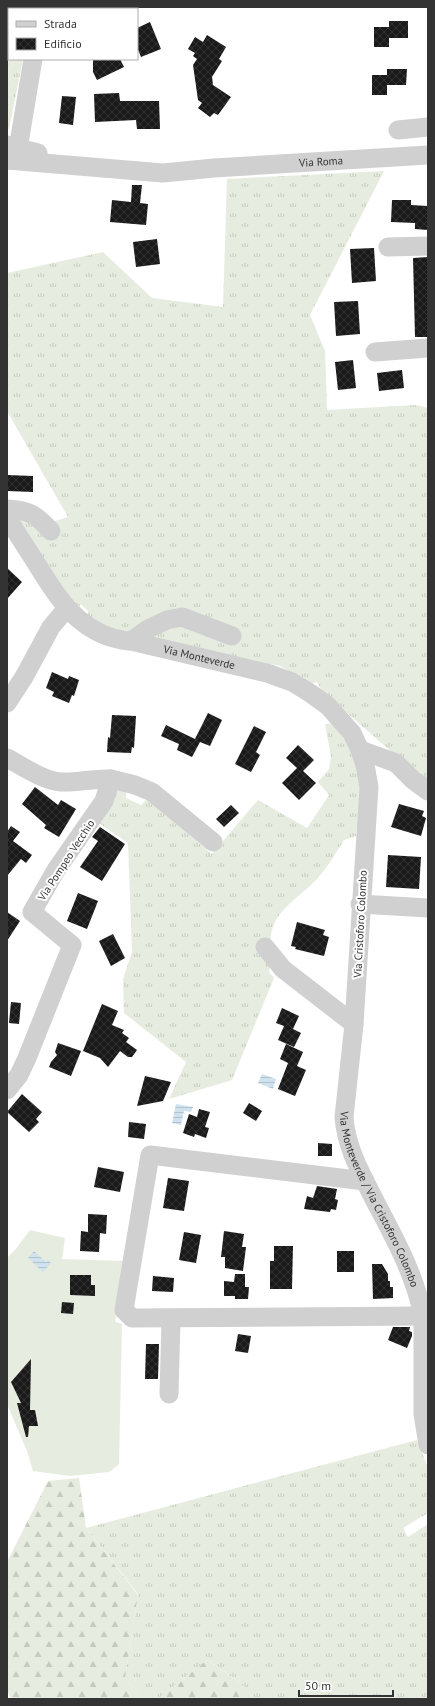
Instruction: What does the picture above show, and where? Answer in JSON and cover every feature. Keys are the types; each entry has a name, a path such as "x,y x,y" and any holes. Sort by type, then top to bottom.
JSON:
{"street":[{"path":"11,151 33,60"},
{"path":"398,130 428,127"},
{"name":"Via Roma","path":"11,151 214,168 428,155"},
{"path":"388,247 428,246"},
{"path":"375,352 428,348"},
{"path":"7,509 21,510 38,517 51,531"},
{"path":"7,517 63,604 87,626 102,634 125,641 131,641 148,629 167,620 182,617 232,636"},
{"path":"7,703 24,677 63,604"},
{"name":"Via Monteverde","path":"131,641 267,673 292,682 328,706 352,733 360,750"},
{"path":"360,750 396,762 413,780 428,791"},
{"name":"Via Cristoforo Colombo","path":"354,1024 360,904 369,787 365,765 360,750"},
{"path":"7,758 50,780 61,782 111,779 135,785 152,792 213,842"},
{"name":"Via Pompeo Vecchio","path":"7,1090 19,1074 72,945 32,912 56,870 104,802 111,779"},
{"path":"360,904 428,908"},
{"path":"265,947 282,969 354,1024"},
{"name":"Via Monteverde / Via Cristoforo Colombo","path":"354,1024 344,1117 345,1132 355,1160 405,1260 423,1316 423,1414 428,1445"},
{"path":"365,1181 150,1155 124,1310 132,1318 171,1319 423,1316"},
{"path":"169,1394 171,1319"}],"green space":[{"path":"7,7 33,7 8,8 8,60 23,60 9,129 7,129"},
{"path":"384,171 310,315 325,351 327,410 417,405 428,408 428,784 322,691 317,682 311,684 280,666 145,637 186,613 129,634 101,625 88,616 88,611 81,604 78,608 64,594 14,518 23,518 47,539 60,534 52,522 68,517 7,411 7,273 103,252 152,298 223,307 227,179"},
{"path":"335,723 353,754 360,780 356,836 344,840 320,875 286,907 276,920 270,938 269,972 274,978 232,1080 169,1099 186,1062 124,1013 123,979 132,952 128,843 96,821 115,793 120,789 126,790 126,798 141,805 147,799 212,854 258,800 307,828 329,795 318,782 329,769 331,757 325,724"},
{"path":"30,1230 65,1238 62,1259 126,1261 115,1322 122,1324 119,1464 109,1472 70,1476 33,1471 27,1451 7,1404 7,1258"},
{"path":"417,1440 428,1468 428,1513 403,1528 408,1537 428,1524 428,1699 255,1699 238,1681 207,1660 158,1699 144,1699 125,1678 138,1594 86,1528"},
{"path":"79,1478 86,1528 138,1595 125,1678 144,1699 11,1699 7,1690 7,1562 48,1481"},
{"path":"207,1660 238,1681 255,1699 158,1699"}],"water":[{"path":"262,1074 276,1079 273,1089 258,1083"},
{"path":"176,1104 193,1107 191,1112 184,1111 181,1125 172,1123"},
{"path":"34,1251 46,1262 48,1260 51,1263 43,1272 28,1258"}],"building":[{"path":"389,21 408,21 408,38 389,38 389,47 374,47 374,27 389,27"},
{"path":"150,22 161,49 141,57 138,50 138,28"},
{"path":"207,35 226,47 219,59 222,61 212,77 213,85 231,97 218,115 214,113 210,117 198,108 202,103 198,100 193,65 197,59 193,56 195,53 188,49 195,37 203,42"},
{"path":"93,60 120,60 124,67 97,80 93,72"},
{"path":"387,69 407,69 406,85 387,85 387,95 372,95 372,75 387,75"},
{"path":"119,93 120,101 159,101 160,129 137,129 136,120 95,122 94,94"},
{"path":"62,96 76,97 73,125 59,123"},
{"path":"132,185 142,185 140,203 148,204 146,225 110,222 112,200 131,202"},
{"path":"392,200 411,200 411,205 428,206 428,230 415,229 415,223 391,222"},
{"path":"157,239 160,264 136,267 133,242"},
{"path":"374,248 376,281 352,283 350,249"},
{"path":"428,257 428,337 415,337 413,258"},
{"path":"358,301 360,334 336,336 334,302"},
{"path":"353,360 356,388 338,390 335,362"},
{"path":"402,370 404,388 379,391 377,373"},
{"path":"7,475 33,476 33,492 7,491"},
{"path":"7,568 22,582 7,599"},
{"path":"52,672 68,679 69,676 79,680 74,696 72,695 69,703 52,696 54,692 46,688"},
{"path":"208,713 222,720 210,746 200,742 192,757 177,750 179,744 161,736 166,725 195,739"},
{"path":"112,715 136,716 134,748 132,747 131,753 107,752"},
{"path":"254,726 266,732 256,752 260,755 251,772 235,764"},
{"path":"298,745 314,760 303,771 316,783 299,800 282,783 297,768 286,758"},
{"path":"35,787 58,805 61,800 76,809 59,837 44,828 46,825 22,804"},
{"path":"399,804 424,811 422,816 426,818 421,836 391,827"},
{"path":"231,805 239,813 224,827 216,819"},
{"path":"11,826 20,832 13,841 32,855 26,863 21,859 7,876 7,832"},
{"path":"100,827 125,844 102,881 80,867 98,841 92,837"},
{"path":"388,855 421,857 419,889 386,887"},
{"path":"78,893 98,901 87,929 67,921"},
{"path":"7,912 20,921 7,941"},
{"path":"297,922 325,930 323,935 329,937 324,956 295,949 296,947 291,946"},
{"path":"113,934 125,958 111,966 99,941"},
{"path":"11,1002 21,1003 19,1024 9,1023"},
{"path":"102,1004 118,1011 112,1025 124,1030 122,1033 129,1038 126,1042 137,1050 132,1057 128,1057 120,1051 108,1067 100,1058 83,1051"},
{"path":"282,1008 299,1016 293,1029 301,1033 294,1047 278,1040 284,1026 276,1023"},
{"path":"58,1043 81,1051 71,1076 49,1067 57,1055 55,1052"},
{"path":"286,1044 303,1052 297,1066 306,1070 295,1096 278,1089 288,1063 280,1059"},
{"path":"145,1076 171,1082 163,1101 137,1106"},
{"path":"22,1094 42,1112 36,1119 39,1122 29,1132 7,1112"},
{"path":"249,1103 262,1111 256,1121 243,1113"},
{"path":"199,1109 210,1112 205,1127 209,1128 206,1138 195,1134 194,1137 183,1133 189,1114 197,1117"},
{"path":"129,1122 146,1124 144,1139 128,1137"},
{"path":"318,1143 332,1144 332,1156 318,1156"},
{"path":"98,1167 124,1172 120,1192 94,1187"},
{"path":"168,1178 189,1181 184,1211 163,1208"},
{"path":"317,1186 337,1189 335,1199 338,1200 336,1210 331,1209 330,1212 304,1209 307,1196 313,1198"},
{"path":"88,1214 107,1215 106,1234 100,1233 99,1252 80,1251 81,1231 88,1232"},
{"path":"224,1231 244,1234 242,1247 246,1247 243,1271 225,1268 225,1257 221,1257"},
{"path":"184,1232 201,1235 196,1263 179,1260"},
{"path":"274,1246 293,1246 292,1289 270,1289 270,1261 274,1261"},
{"path":"337,1251 354,1251 354,1272 337,1272"},
{"path":"372,1264 382,1264 388,1274 390,1287 393,1287 393,1298 373,1299"},
{"path":"235,1274 245,1274 245,1287 249,1287 248,1299 235,1299 235,1296 224,1296 224,1281 234,1282"},
{"path":"70,1275 91,1275 91,1285 95,1285 95,1296 70,1295"},
{"path":"153,1276 174,1278 173,1292 152,1291"},
{"path":"62,1302 74,1303 73,1314 61,1313"},
{"path":"393,1327 410,1327 409,1331 412,1332 412,1336 407,1348 388,1340"},
{"path":"238,1334 251,1336 248,1353 235,1351"},
{"path":"146,1344 159,1344 158,1379 145,1379"},
{"path":"31,1359 30,1410 35,1410 38,1426 29,1426 28,1437 26,1437 17,1403 21,1403 11,1382"}]}
